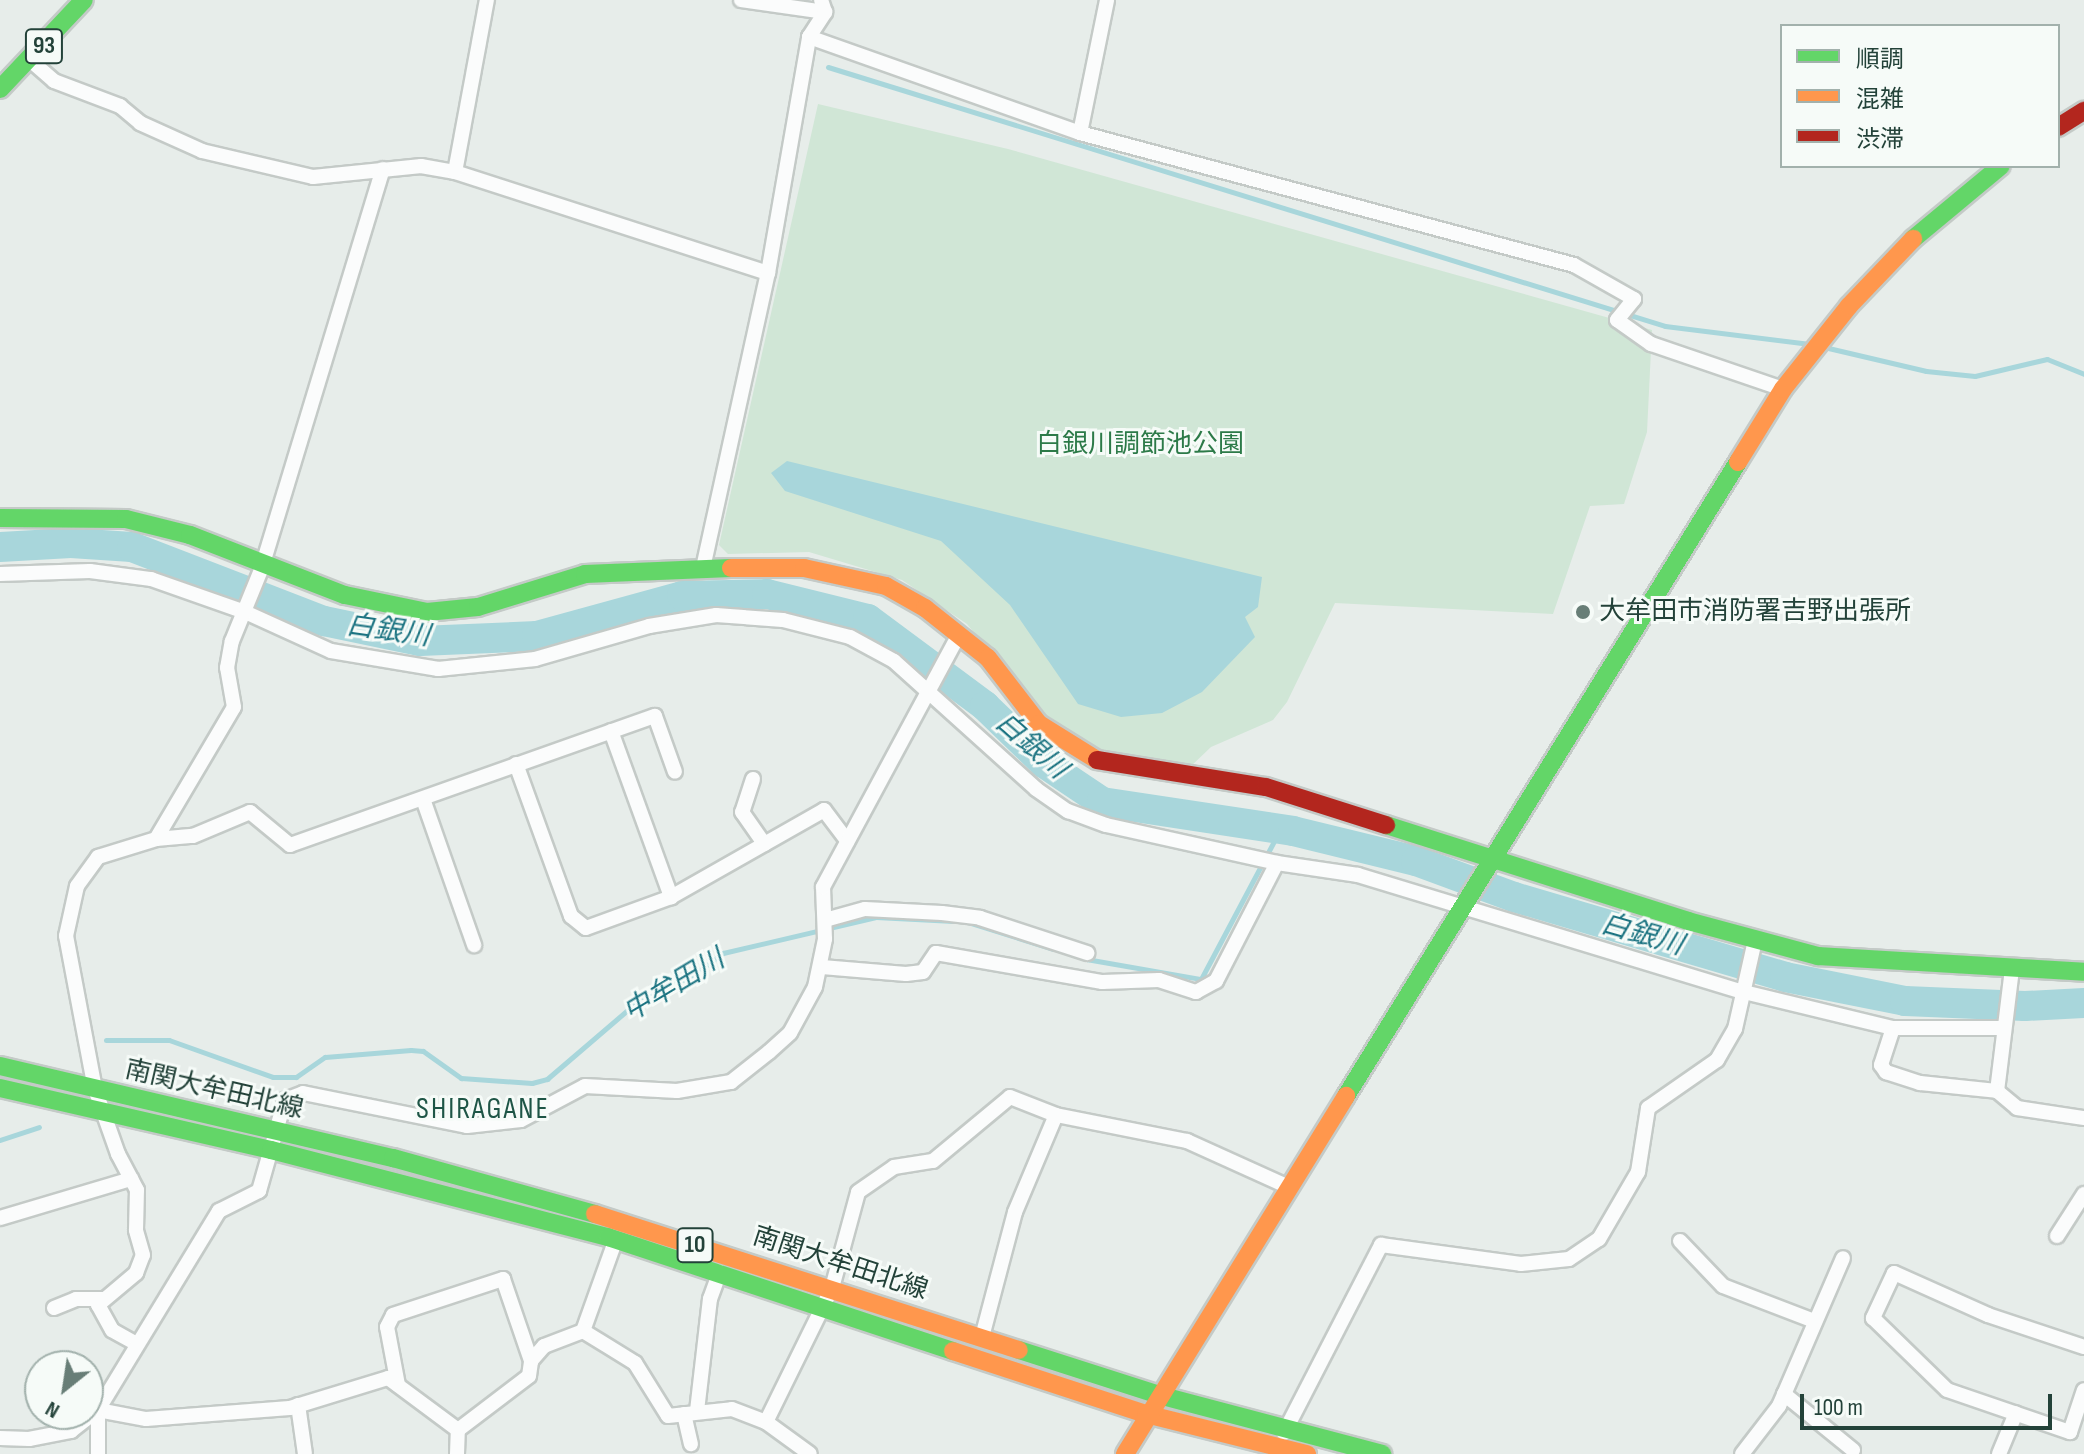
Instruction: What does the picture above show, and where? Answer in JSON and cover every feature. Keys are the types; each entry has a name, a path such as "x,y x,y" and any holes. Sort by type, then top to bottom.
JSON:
{"street":[{"name":"93","path":"0,89 84,0"},
{"path":"455,172 487,0"},
{"path":"703,568 768,273 809,37 823,6 741,0"},
{"path":"1080,133 1107,0"},
{"path":"809,37 1080,133 1574,265 1634,299 1617,320 1651,344 1783,389"},
{"path":"30,60 54,81 120,106 140,123 202,151 313,177 421,166 455,172 768,273"},
{"path":"2060,126 2084,111"},
{"path":"1125,1454 1146,1414 1291,1188 1488,861 1783,389 1849,306 1903,250 1999,168"},
{"path":"156,839 234,707 227,668 245,608 262,566 383,169"},
{"path":"0,518 126,519 190,535 262,566 345,595 427,612 518,597 585,574 703,568 804,568 845,574 886,586 956,639 988,658 1039,724 1074,750 1138,771 1266,787 1488,861 1754,944 1856,961 2084,972"},
{"path":"0,574 90,571 151,579 245,608 331,651 438,669 535,659 649,626 716,615 783,620 850,637 894,661 929,688 1068,811 1269,861 1335,869 1463,903 1744,989 1893,1028 2005,1023"},
{"path":"104,1399 135,1343 219,1211 259,1191 285,1100 303,1093 467,1126 521,1120 585,1086 677,1091 731,1082 790,1033 807,1007 822,967 825,929 823,887 956,639"},
{"path":"135,1343 101,1317 98,1305 136,1273 143,1255 136,1230 137,1190 95,1089 66,936 77,886 98,857 156,839 193,836 250,812 290,845 655,716 675,772"},
{"path":"611,731 671,897"},
{"path":"516,764 571,916 586,928 671,897 824,810 847,841"},
{"path":"753,779 742,812 764,844"},
{"path":"423,799 474,945"},
{"path":"822,967 906,974 923,972 936,953 1102,982 1159,980 1196,992 1216,981 1269,861"},
{"path":"825,929 865,909 942,913 980,918 1087,953"},
{"path":"1276,1450 1381,1245 1521,1264 1569,1259 1599,1239 1638,1172 1648,1108 1717,1060 1735,1029 1754,944"},
{"path":"1997,1091 2012,969"},
{"path":"1893,1028 1881,1065 1886,1072 1920,1083 1997,1091 2017,1108 2084,1118"},
{"name":"南関大牟田北線","path":"0,1066 277,1131 598,1215 1159,1395 1382,1454"},
{"name":"南関大牟田北線","path":"0,1088 271,1150 616,1239 821,1304 1146,1414 1276,1450 1307,1454"},
{"path":"766,1422 821,1304 832,1288 858,1192 894,1167 933,1161 1010,1097 1056,1115 1187,1141 1291,1188"},
{"path":"982,1337 1015,1212 1056,1115"},
{"path":"0,1218 131,1179"},
{"path":"2057,1236 2080,1193 2084,1194"},
{"path":"531,1361 544,1346 583,1331 616,1239"},
{"path":"1680,1241 1723,1286 1814,1321"},
{"path":"1742,1454 1784,1394 1843,1258"},
{"path":"691,1444 690,1412 710,1299 720,1272"},
{"path":"2084,1347 1988,1315 1894,1273 1873,1318 1947,1390 2070,1432 2084,1390"},
{"path":"398,1385 387,1327 393,1315 503,1279 531,1361 529,1376 458,1430"},
{"path":"54,1308 76,1299 104,1299"},
{"path":"583,1331 635,1363 668,1416 732,1409 766,1422 810,1454"},
{"path":"104,1411 146,1419 298,1405 367,1381 388,1378 458,1430"},
{"path":"1784,1394 1853,1450"},
{"path":"298,1405 305,1454"},
{"path":"1999,1454 2016,1413"},
{"path":"0,1438 29,1439 72,1430"},
{"path":"98,1430 98,1454"},
{"path":"457,1454 458,1430"}],"green space":[{"name":"白銀川調節池公園","path":"818,104 1008,149 1652,330 1647,432 1624,504 1590,506 1553,614 1335,603 1287,702 1273,720 1211,747 1188,769 1104,753 1038,712 967,624 902,580 809,552 728,554 719,545"}],"water":[{"path":"787,461 1262,577 1258,607 1245,617 1255,637 1202,692 1162,713 1121,717 1078,704 1010,605 941,541 785,491 771,473"}],"waterway":[{"path":"828,67 1665,326 1810,344"},
{"path":"1824,347 1926,371 1975,376 2047,359 2084,374"},
{"name":"白銀川","path":"0,547 71,543 132,547 324,621 420,641 537,636 682,596 767,594 868,619 985,706 1044,763 1102,802 1293,831 1416,861 1514,897 1785,977 1905,1001 2025,1006 2084,1003"},
{"name":"中牟田川","path":"1086,959 1201,979 1280,830"},
{"name":"中牟田川","path":"106,1040 169,1040 273,1077 296,1077 325,1057 423,1051 461,1078 532,1083 547,1079 638,1001 695,974 723,953 876,917 954,921"},
{"name":"中牟田川","path":"968,922 1053,949"},
{"name":"中牟田川","path":"0,1140 39,1127"}],"traffic: fast":[{"path":"0,89 84,0"},
{"path":"1913,239 1999,168"},
{"path":"1346,1096 1738,462"},
{"path":"0,518 126,519 190,535 345,595 427,612 478,607 585,574 731,568"},
{"path":"1386,825 1688,921 1818,956 2084,972"},
{"path":"0,1066 393,1158 595,1214"},
{"path":"0,1088 271,1150 608,1237 953,1351"},
{"path":"1019,1350 1159,1395 1382,1454"}],"traffic: slow":[{"path":"1738,462 1783,389 1849,306 1913,239"},
{"path":"731,568 804,568 886,586 925,608 988,658 1039,724 1097,760"},
{"path":"1125,1454 1346,1096"},
{"path":"595,1214 1019,1350"},
{"path":"953,1351 1146,1414 1307,1454"}],"traffic: jam":[{"path":"2060,126 2084,111"},
{"path":"1097,760 1266,787 1386,825"}],"place":[{"name":"大牟田市消防署吉野出張所","path":"1583,612"}],"district":[{"name":"SHIRAGANE","path":"483,1109"}]}
